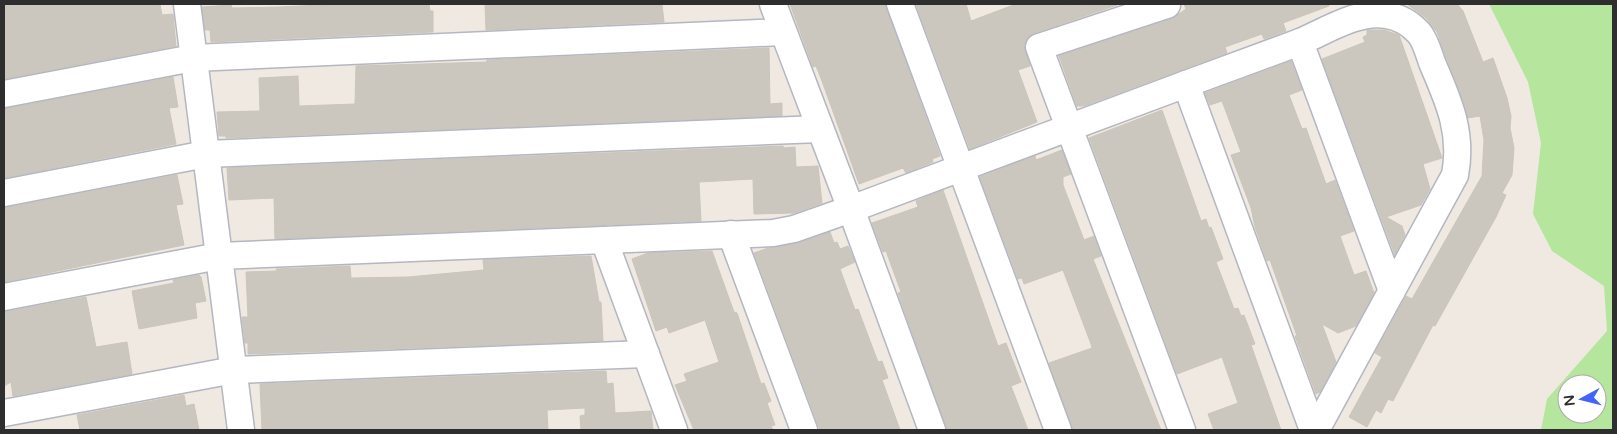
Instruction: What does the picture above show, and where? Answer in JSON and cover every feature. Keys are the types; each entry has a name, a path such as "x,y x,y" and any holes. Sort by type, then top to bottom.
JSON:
{"street":[{"path":"187,4 241,430"},
{"path":"773,4 932,430"},
{"path":"900,4 1058,430"},
{"path":"1167,5 1039,47 1182,430"},
{"path":"4,297 219,256 773,233 794,229 1300,42 1365,15 1386,15 1406,21 1421,35 1447,98 1456,128 1460,154 1456,175 1315,430"},
{"path":"4,94 194,58 784,32"},
{"path":"1300,42 1392,291"},
{"path":"1186,84 1315,430"},
{"path":"4,193 206,154 820,129"},
{"path":"731,234 804,430"},
{"path":"604,240 674,430"},
{"path":"4,412 234,370 646,354"}],"green space":[{"path":"1489,4 1613,4 1613,430 1541,430 1547,399 1557,388 1557,424 1607,424 1607,374 1569,374 1607,331 1604,286 1552,251 1533,214 1541,143 1528,82"}],"building":[{"path":"4,4 160,4 162,15 173,14 176,46 4,79"},
{"path":"341,4 429,4 430,11 433,11 433,32 211,42 210,30 205,30 202,7 231,5 232,8 280,7"},
{"path":"485,4 662,4 664,22 486,30"},
{"path":"790,4 885,4 940,156 932,159 933,162 906,173 903,168 859,184 822,81 816,66 813,67"},
{"path":"916,4 966,4 971,21 1016,4 1117,5 1034,33 1028,37 1024,45 1030,66 1018,70 1037,122 970,149"},
{"path":"1184,4 1329,4 1329,6 1283,23 1286,31 1264,39 1262,34 1225,47 1227,53 1084,106 1077,106 1059,56 1172,19 1186,9"},
{"path":"1407,4 1457,4 1463,11 1483,62 1493,58 1507,98 1511,116 1510,128 1514,148 1512,175 1502,193 1506,195 1496,217 1435,326 1433,325 1393,401 1388,399 1381,413 1376,410 1367,427 1349,417 1382,357 1375,353 1406,296 1412,299 1482,176 1484,140 1480,116 1468,118 1437,32 1426,18"},
{"path":"1367,30 1384,30 1399,35 1442,158 1423,164 1430,189 1421,205 1386,217 1402,226 1405,235 1395,255 1322,59 1365,42 1363,37 1367,35"},
{"path":"769,48 770,104 782,103 782,116 226,138 226,136 219,136 217,112 260,111 259,78 298,76 299,106 355,104 356,66 487,62 487,60"},
{"path":"1291,61 1302,90 1289,95 1302,129 1306,128 1326,184 1335,180 1354,231 1340,236 1354,275 1366,271 1374,293 1356,326 1338,333 1322,324 1336,362 1320,392 1316,394 1270,260 1267,261 1255,227 1251,208 1231,155 1241,152 1222,101 1210,105 1205,93"},
{"path":"173,77 178,107 169,108 176,144 4,178 4,109"},
{"path":"1162,110 1201,221 1206,219 1209,228 1211,227 1223,259 1216,262 1234,309 1238,308 1241,316 1244,315 1255,344 1251,345 1281,430 1214,430 1208,414 1238,403 1222,357 1177,374 1089,138"},
{"path":"783,146 784,148 795,147 796,167 818,166 822,203 794,213 754,214 753,179 699,182 701,221 275,239 274,198 229,200 227,168"},
{"path":"1062,150 1071,174 1063,177 1063,185 1084,240 1094,236 1101,256 1093,259 1161,430 1073,430 1049,363 1092,348 1091,344 1063,270 1024,284 1022,278 1018,279 980,177 1035,156 1036,160"},
{"path":"177,175 183,204 176,205 184,245 4,282 4,208"},
{"path":"943,190 998,346 1006,343 1021,382 1011,386 1028,430 947,430 898,293 901,292 886,251 883,252 872,223 918,207 916,201"},
{"path":"830,232 834,243 837,242 840,249 848,246 855,262 840,269 855,310 858,309 878,362 882,361 888,378 882,380 900,430 820,430 754,253 768,248 799,243"},
{"path":"712,251 734,312 737,313 761,384 764,383 771,401 767,403 775,425 771,426 773,430 694,430 675,385 687,381 684,374 719,362 705,320 669,333 667,327 656,331 632,259 648,253"},
{"path":"591,256 599,302 601,302 603,341 248,354 248,343 245,343 242,317 248,317 246,272 350,266 351,278 408,277 484,270 483,260"},
{"path":"199,275 206,301 195,303 197,318 139,329 132,291 174,283 173,280"},
{"path":"86,297 96,347 127,342 132,374 13,396 11,382 4,386 4,312"},
{"path":"606,371 607,384 613,383 615,413 651,411 653,430 581,430 580,416 585,415 585,408 547,410 548,430 262,430 260,384"},
{"path":"184,395 186,406 194,404 199,430 80,430 77,415"}]}
